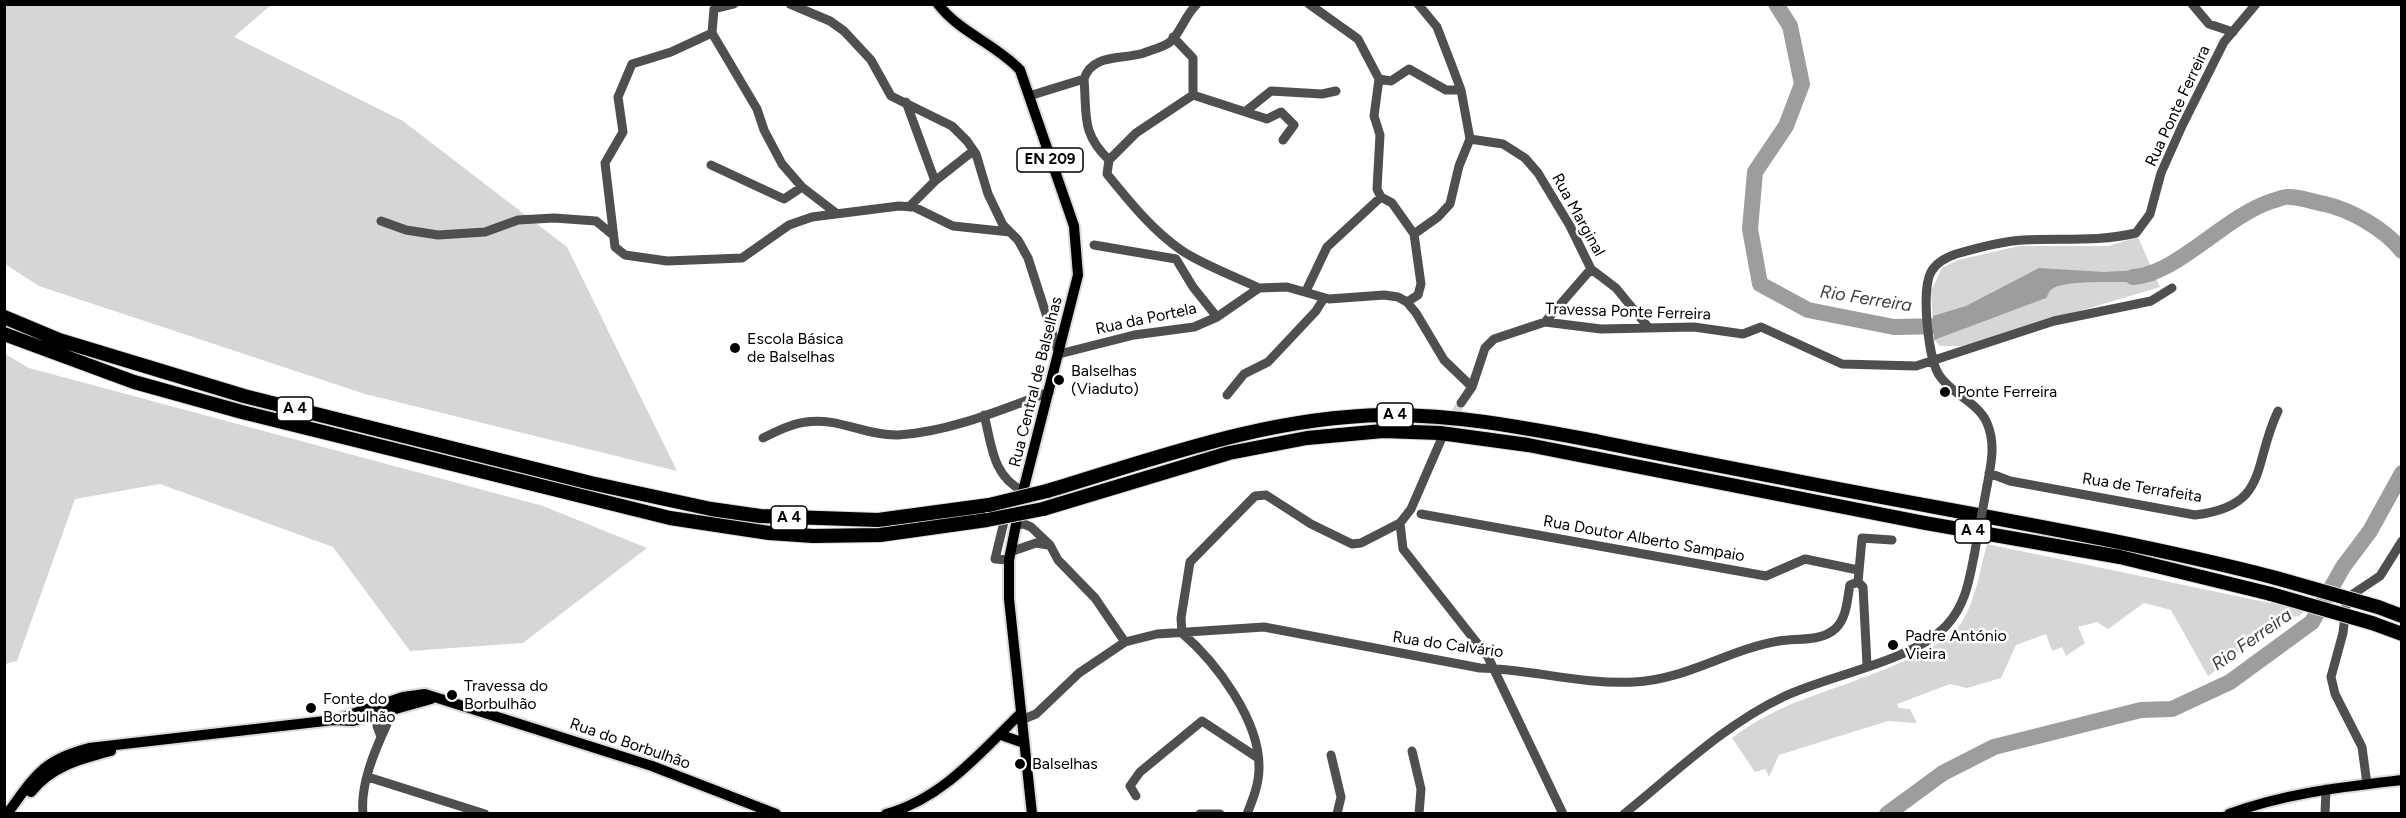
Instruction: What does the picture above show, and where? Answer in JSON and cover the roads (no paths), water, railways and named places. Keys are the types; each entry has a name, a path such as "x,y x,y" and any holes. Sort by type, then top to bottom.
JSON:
{"highway":[{"name":"A 4","path":"4,317 59,340 244,396 591,483 711,510 760,516 878,520 989,505 1047,491 1226,437 1304,422 1383,415 1447,417 1524,427 1927,507 2070,531 2276,578 2402,616"},
{"name":"A 4","path":"4,334 135,382 242,412 670,518 770,533 813,536 880,535 987,520 1043,509 1229,453 1298,440 1383,431 1440,433 1528,445 1914,520 2120,557 2271,594 2402,634"}],"main road":[{"name":"Rua Central de Balselhas","path":"938,4 947,16 1006,54 1020,70 1074,226 1077,244 1078,275 1023,491 1010,556 1009,600 1032,813"},
{"name":"Rua do Borbulhão","path":"379,710 403,697 425,694 652,766 776,813"},
{"name":"Rua do Borbulhão","path":"7,813 34,777 48,763 139,744 334,720 438,698"},
{"path":"992,742 1004,736 1022,721"},
{"path":"886,813 924,800 992,742 1022,721"},
{"path":"1004,736 1024,744"},
{"name":"Rua do Borbulhão","path":"14,813 38,784 64,759"},
{"path":"2229,813 2262,801 2326,789 2402,780"}],"street":[{"path":"734,4 712,7 712,33 757,109 764,129 782,164 802,187 837,213"},
{"path":"790,4 830,21 844,31 871,60 891,96 952,126 973,151 988,194 1028,258 1059,354"},
{"path":"1109,160 1095,147 1088,134 1084,79 1087,69 1096,63 1142,54 1170,42 1197,4"},
{"path":"1309,4 1358,39 1379,79 1374,116 1380,135 1377,189 1381,197 1392,203 1414,234 1421,284 1418,295 1407,302"},
{"path":"1414,234 1438,217 1450,204 1460,165 1470,139 1461,90 1437,27 1419,4"},
{"path":"2192,4 2209,24 2232,32"},
{"name":"Rua Ponte Ferreira","path":"1933,362 1927,294 1931,272 1943,260 1955,254 2021,240 2107,240 2136,233 2150,214 2162,173 2182,126 2224,42 2256,4"},
{"path":"712,33 671,52 632,64 618,97 623,132 605,163 615,247 625,255 667,261 742,258 789,225 812,217 909,207 953,226 1010,232"},
{"path":"1173,37 1193,58 1193,94"},
{"path":"1379,79 1391,81 1409,69 1446,90 1461,90"},
{"path":"1029,96 1084,79"},
{"path":"1246,111 1271,91 1322,94 1336,90"},
{"path":"1193,94 1267,119 1281,112 1294,125 1283,140"},
{"path":"1193,94 1136,133 1109,160 1107,174 1179,255 1193,287 1217,316"},
{"path":"906,102 935,181"},
{"name":"Rua Marginal","path":"1470,139 1503,144 1525,158 1538,173 1570,226 1591,269 1616,288 1648,327"},
{"path":"909,207 935,181 973,151"},
{"path":"711,165 784,199 802,187"},
{"path":"1305,291 1327,247 1381,197"},
{"path":"381,222 406,230 438,235 486,232 518,220 554,218 596,221 613,235"},
{"path":"1094,245 1179,255 1259,288 1279,286 1305,291 1324,298 1384,295 1398,297 1407,302 1444,360 1472,387"},
{"path":"1545,322 1591,269"},
{"name":"Rua da Portela","path":"1059,354 1134,335 1194,327 1217,316 1259,288"},
{"path":"1624,813 1736,724 1783,697 1911,650 1945,627 1965,600 1993,456 1986,422 1977,410 1948,386 1939,375 1933,362 2054,321 2151,301 2172,288"},
{"path":"1227,395 1244,374 1268,362 1316,311 1324,298"},
{"name":"Travessa Ponte Ferreira","path":"1461,403 1472,387 1485,348 1494,339 1545,322 1602,329 1694,327 1743,334 1761,327 1842,364 1888,367 1933,362"},
{"path":"763,438 788,426 822,421 896,435 946,427 1049,392"},
{"name":"Rua de Terrafeita","path":"1989,473 2010,481 2195,515 2216,513 2232,506 2249,492 2256,482 2272,423 2278,411"},
{"path":"984,415 1001,475 1012,486 1023,491"},
{"path":"1247,813 1255,794 1257,748 1236,696 1182,633 1180,618 1190,562 1255,496 1260,495 1266,495 1311,524 1352,544 1361,543 1400,523 1411,509 1441,440"},
{"path":"1012,486 995,559 1010,556 1036,543 1050,545"},
{"name":"Rua Doutor Alberto Sampaio","path":"1421,514 1767,576 1805,559 1858,570"},
{"path":"1400,523 1403,549 1488,657 1563,813"},
{"path":"1016,525 1024,524 1032,527 1050,545 1058,560 1095,598 1125,642"},
{"name":"Rua do Calvário","path":"1867,665 1863,587 1858,582 1862,538 1892,540"},
{"path":"2367,784 2362,747 2335,693 2331,677 2343,633 2347,598 2380,576 2400,543"},
{"name":"Rua do Calvário","path":"1022,721 1036,714 1079,673 1125,642 1157,634 1264,627 1449,664 1581,680 1634,682 1669,677 1777,642 1824,637 1836,628 1845,615 1850,585 1858,582"},
{"path":"363,813 363,795 381,737 376,726 379,710"},
{"path":"1136,796 1130,786 1140,772 1202,721 1258,758"},
{"path":"1412,751 1421,789 1419,813"},
{"path":"1331,755 1341,797 1337,813"},
{"path":"368,777 485,813"},
{"path":"2325,813 2326,789"},
{"path":"1200,813 1220,813"}],"waterway":[{"name":"Rio Ferreira","path":"1776,4 1790,26 1802,84 1786,126 1755,172 1750,229 1760,284 1808,310 1894,327 1945,326"},
{"name":"Rio Ferreira","path":"2133,277 2149,274 2166,266 2254,208 2287,197 2325,204 2356,216 2377,228 2402,251"},
{"name":"Rio Ferreira","path":"1887,814 1943,773 1994,747 2141,710 2172,709 2230,682 2312,622 2343,567 2370,531 2402,473"}],"tunnel":[{"path":"1442,438 1461,403"}],"place":[{"name":"Escola Básica de Balselhas","path":"735,348"},
{"name":"Balselhas (Viaduto)","path":"1059,380"},
{"name":"Ponte Ferreira","path":"1945,392"},
{"name":"Padre António Vieira","path":"1893,645"},
{"name":"Travessa do Borbulhão","path":"452,695"},
{"name":"Fonte do Borbulhão","path":"311,708"},
{"name":"Balselhas","path":"1020,764"}]}
